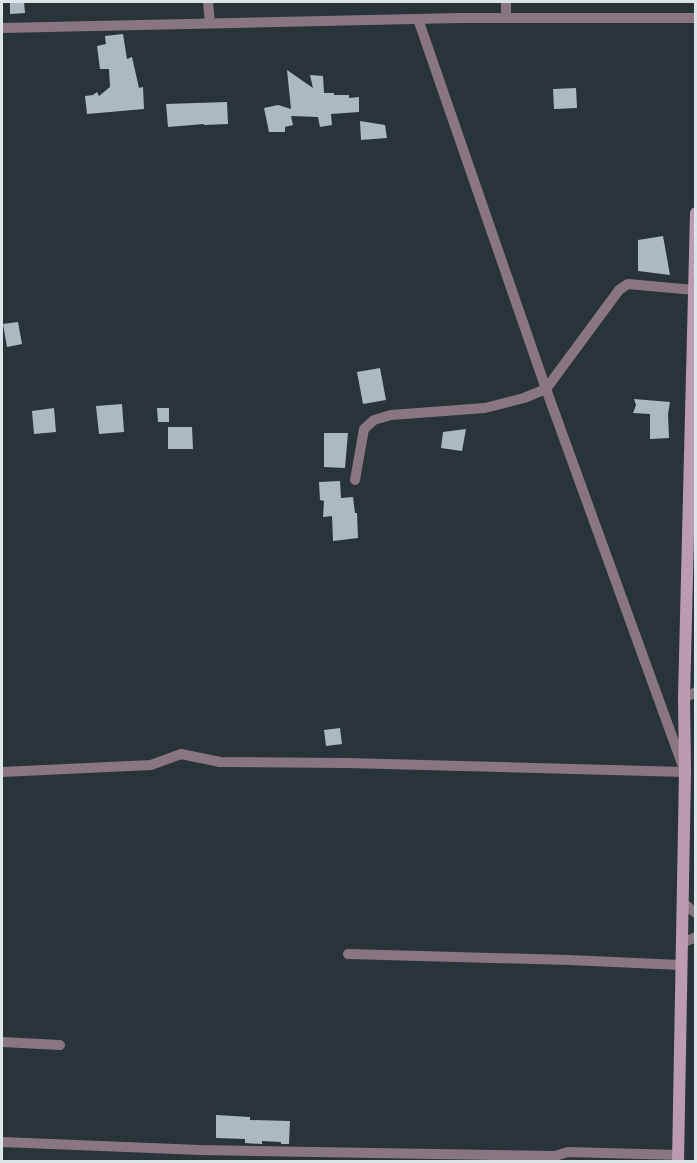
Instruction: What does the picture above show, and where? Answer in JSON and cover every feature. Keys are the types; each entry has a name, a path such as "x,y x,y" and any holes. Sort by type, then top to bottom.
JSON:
{"street":[{"path":"208,2 210,23"},
{"path":"506,2 506,18"},
{"path":"2,28 418,19 696,18"},
{"path":"418,19 546,389 685,772"},
{"path":"2,1142 200,1150 555,1156 568,1152 678,1158 685,772 690,695 696,213"},
{"path":"355,480 364,429 374,420 391,415 485,408 524,398 546,389 619,290 628,284 694,290"},
{"path":"2,772 151,765 181,754 220,762 685,772"},
{"path":"682,903 696,912"},
{"path":"682,943 696,937"},
{"path":"348,954 681,965"},
{"path":"2,1042 60,1045"}],"building":[{"path":"10,2 24,2 25,13 10,14"},
{"path":"123,34 127,59 132,57 139,88 143,87 144,109 87,114 85,96 97,92 99,96 110,87 109,69 100,69 97,46 106,44 105,36"},
{"path":"287,70 313,88 310,75 323,76 324,93 349,95 349,98 359,97 359,112 331,114 332,125 320,127 318,117 291,116 293,125 285,127 285,132 269,132 264,108 278,105 291,109"},
{"path":"576,88 577,108 554,109 553,89"},
{"path":"227,102 228,124 168,127 166,104"},
{"path":"360,121 385,125 387,138 361,140"},
{"path":"663,236 670,275 638,271 638,240"},
{"path":"18,322 22,344 7,347 3,324"},
{"path":"380,368 386,400 363,404 357,372"},
{"path":"634,399 670,402 669,438 650,439 650,414 633,413 636,405"},
{"path":"122,404 124,432 99,434 96,406"},
{"path":"54,408 56,432 34,434 32,411"},
{"path":"157,408 169,408 169,422 158,422"},
{"path":"168,427 192,427 193,449 168,449"},
{"path":"466,429 462,451 441,448 443,432"},
{"path":"324,433 348,433 345,468 324,467"},
{"path":"340,481 341,498 353,497 355,513 357,513 358,538 333,541 332,516 323,517 324,501 320,500 319,482"},
{"path":"340,728 342,744 326,746 324,730"},
{"path":"216,1115 250,1117 250,1120 290,1121 289,1144 262,1141 262,1144 245,1143 245,1139 216,1138"}]}
